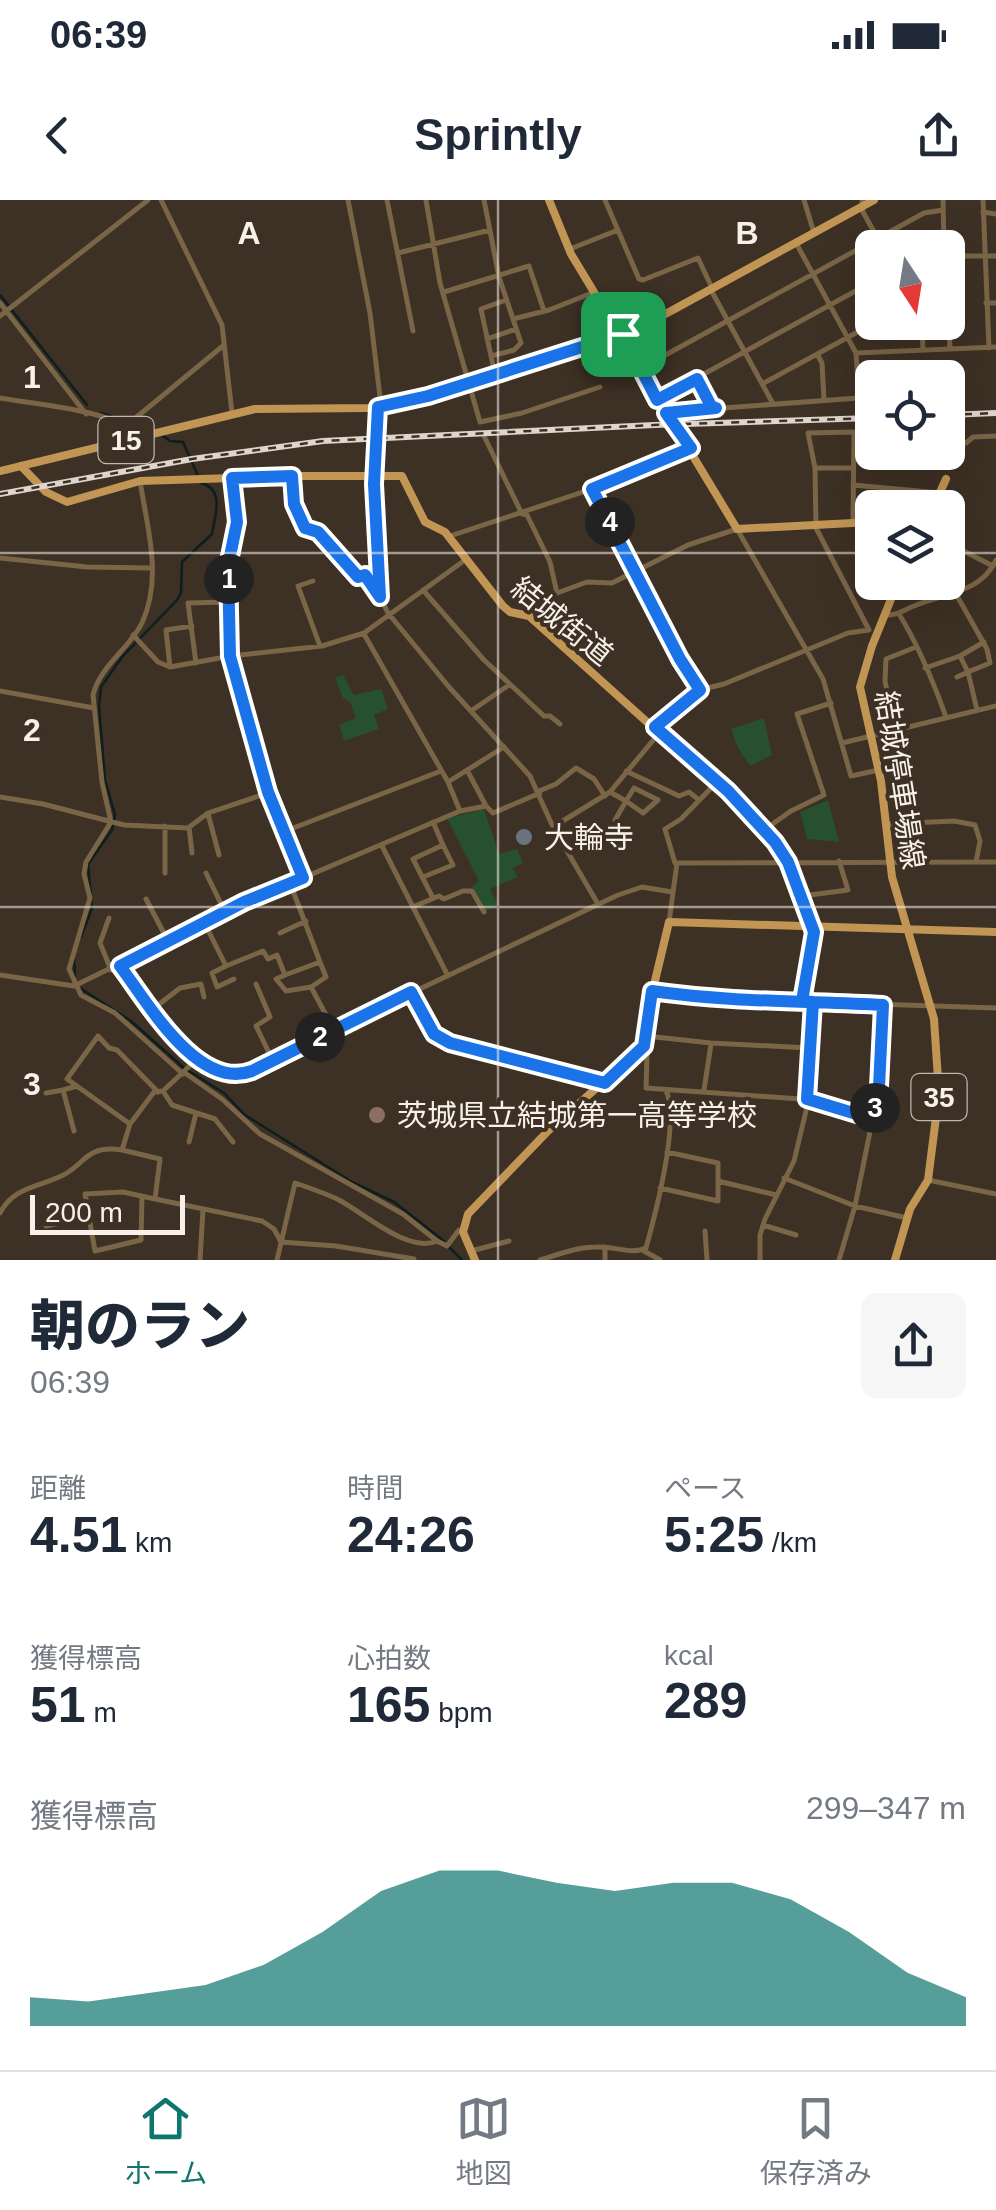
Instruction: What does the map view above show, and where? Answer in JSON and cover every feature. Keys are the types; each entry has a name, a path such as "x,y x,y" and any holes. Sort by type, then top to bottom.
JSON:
{"main road":[{"path":"550,200 569,250 623,334 657,400 691,448 737,530 853,522"},
{"name":"15","path":"0,471 232,413 274,407 378,407 466,384 623,334 712,290 862,203 874,200"},
{"path":"21,466 46,492 61,501 81,500 140,481 376,474"},
{"name":"結城街道","path":"376,474 402,476 423,519 449,537 508,611 525,614 718,782 764,830 788,862 813,928"},
{"path":"941,490 946,480"},
{"name":"結城停車場線","path":"891,600 872,632 860,681 879,770 888,861 906,930"},
{"path":"473,1255 464,1232 468,1214 549,1130 605,1083 645,1041 652,991 669,922 996,932"},
{"name":"35","path":"895,1260 907,1218 928,1180 939,1094 932,1006 906,930"}],"street":[{"path":"3,313 148,200"},
{"path":"160,200 222,325 232,413"},
{"path":"348,200 370,313 378,407 376,551 380,597"},
{"path":"398,200 388,201 414,331"},
{"path":"426,200 443,292 466,384 480,422 600,388"},
{"path":"484,200 499,277 521,343 514,350 491,356"},
{"path":"605,200 639,279 698,258 727,321 773,403"},
{"path":"804,200 814,233"},
{"path":"942,200 944,230"},
{"path":"856,353 992,347 986,302 983,200"},
{"path":"862,203 874,230"},
{"path":"892,230 924,212 943,210"},
{"path":"983,212 996,214"},
{"path":"398,252 490,230"},
{"path":"569,250 618,230"},
{"path":"796,244 856,360"},
{"path":"640,368 855,251"},
{"path":"965,255 996,256"},
{"path":"443,292 529,266 544,311"},
{"path":"514,319 595,292"},
{"path":"657,400 855,292"},
{"path":"495,375 480,309 506,300"},
{"path":"986,302 996,302"},
{"path":"0,303 3,313 86,414"},
{"path":"487,339 516,329"},
{"path":"762,384 855,334"},
{"path":"923,340 923,350"},
{"path":"950,340 950,349"},
{"path":"127,425 224,345"},
{"path":"817,354 822,362 824,400"},
{"path":"697,379 711,406 716,408"},
{"path":"0,398 127,425 136,437"},
{"path":"666,413 855,398"},
{"path":"553,828 607,794 657,729 700,690 724,684 848,633 872,632 815,524 815,468 808,433 854,432 853,522"},
{"path":"484,436 522,514 527,515 545,549 557,593"},
{"path":"966,442 973,437 996,436"},
{"path":"449,537 592,489 691,448"},
{"path":"815,468 854,468"},
{"path":"292,476 294,504 305,528 318,532 358,577 365,575 388,613 530,776 553,828 598,904"},
{"path":"232,478 237,522 228,566 230,656 268,792 303,878"},
{"path":"140,481 153,568 142,622 96,682 94,708 102,782 111,822 86,862 84,874 90,898 69,969 76,986 81,995 115,1013 260,1134 403,1214 447,1246 459,1230 464,1232"},
{"path":"853,484 911,490"},
{"path":"592,489 700,690"},
{"path":"525,614 557,593 587,582 612,582 688,546 737,530 823,679 851,776 879,770"},
{"path":"965,551 995,564 986,577 965,589"},
{"path":"0,558 86,567 153,568"},
{"path":"133,635 158,662 170,667 320,646 364,633 464,560"},
{"path":"313,581 298,586 320,646"},
{"path":"424,590 509,684 544,716 560,724"},
{"path":"884,616 934,600"},
{"path":"957,677 990,663 984,642 960,600"},
{"path":"196,663 188,604 229,602"},
{"path":"899,614 931,674 946,716"},
{"path":"170,667 166,630 192,626"},
{"path":"364,633 448,782 460,812"},
{"path":"926,668 984,642"},
{"path":"894,730 885,681 886,660 916,648"},
{"path":"960,656 977,710"},
{"path":"471,711 509,684"},
{"path":"0,691 94,708"},
{"path":"764,830 824,795 797,714 832,703"},
{"path":"842,743 996,706"},
{"path":"448,782 504,747"},
{"path":"467,770 492,813 556,784 576,768 594,779 607,794 626,802 643,813 658,800 634,788 626,802 615,820"},
{"path":"283,832 441,771"},
{"path":"626,771 679,796 689,792 699,801"},
{"path":"669,922 675,865 665,829 681,819 718,782"},
{"path":"0,797 111,822 190,828 208,813 268,792"},
{"path":"0,975 76,986 290,883 433,822 486,806"},
{"path":"208,813 218,855"},
{"path":"423,877 454,865 433,822"},
{"path":"886,824 975,824 980,841 976,862"},
{"path":"165,826 165,873"},
{"path":"190,828 192,854"},
{"path":"433,898 414,858 444,845"},
{"path":"382,846 448,976"},
{"path":"802,896 848,890 839,861"},
{"path":"675,865 996,862"},
{"path":"206,874 225,912"},
{"path":"290,883 306,921 326,978 286,991 276,979 320,962"},
{"path":"120,966 187,1051 222,1074 236,1076 637,887 672,892"},
{"path":"414,907 463,890 472,891 484,912"},
{"path":"146,899 168,941"},
{"path":"109,918 100,943 111,970"},
{"path":"280,933 306,921"},
{"path":"204,922 226,966"},
{"path":"802,1001 813,928"},
{"path":"234,980 217,986 212,972 262,950 268,958 277,955 285,975"},
{"path":"153,1009 187,985 201,984 204,997"},
{"path":"256,984 270,1018 256,1026 273,1061"},
{"path":"311,986 334,1030"},
{"path":"652,991 813,1002 996,1008"},
{"path":"411,992 434,1034 450,1043 605,1083"},
{"path":"760,1260 763,1225 794,1161 807,1099 813,1002"},
{"path":"839,1260 873,1119 880,1077 883,1005"},
{"path":"130,1124 67,1079 98,1036 172,1105 216,1120 233,1142"},
{"path":"810,1048 645,1041 645,1087 807,1099 873,1119"},
{"path":"704,1090 710,1044"},
{"path":"122,1150 130,1124 154,1092 161,1091 197,1060"},
{"path":"46,1093 77,1086"},
{"path":"63,1090 74,1131"},
{"path":"647,1255 667,1152 666,1090"},
{"path":"188,1142 196,1112"},
{"path":"0,1214 14,1194 64,1176 82,1157 108,1148 160,1159 155,1199"},
{"path":"660,1188 718,1201 718,1163 667,1152"},
{"path":"784,1178 855,1206 907,1218"},
{"path":"928,1180 996,1194"},
{"path":"718,1181 776,1194"},
{"path":"277,1260 295,1183 340,1201 371,1222 418,1244 437,1240"},
{"path":"142,1196 141,1240 95,1251 86,1194 123,1192 262,1221 274,1229 281,1242"},
{"path":"200,1260 203,1210"},
{"path":"46,1226 89,1217"},
{"path":"763,1225 796,1236"},
{"path":"705,1231 707,1260"},
{"path":"473,1255 509,1241"},
{"path":"281,1242 336,1246 414,1259"},
{"path":"605,1247 605,1260"},
{"path":"540,1260 563,1257 575,1249 605,1247 660,1260"}],"green space":[{"path":"343,675 354,695 381,689 388,709 374,715 379,729 344,741 339,725 356,718 335,678"},
{"path":"764,718 772,755 750,766 731,729"},
{"path":"828,800 839,842 807,839 800,812"},
{"path":"484,809 499,854 517,849 523,863 513,868 518,877 490,889 498,905 486,911 472,886 479,881 447,818"}],"waterway":[{"path":"0,295 9,306"},
{"path":"11,309 87,405"},
{"path":"101,413 125,421"},
{"path":"132,423 147,429"},
{"path":"163,436 183,442 198,476"},
{"path":"81,937 92,908 88,864 112,830 115,815 105,780 101,687 122,657 177,600 181,593 182,562 212,534 216,497 201,483"},
{"path":"74,959 75,976"},
{"path":"80,988 131,1021 184,1068 224,1093 245,1115 352,1182 394,1202 444,1241"},
{"path":"449,1247 462,1260"}],"railway":[{"path":"965,414 996,413"},
{"path":"0,494 192,459 323,441 855,419"}],"place":[{"name":"大輪寺","path":"524,837"},
{"name":"茨城県立結城第一高等学校","path":"377,1115"}],"route":[{"path":"623,334 428,396 378,407 374,484 380,597 365,575 358,577 318,532 305,528 294,504 292,476 232,478 237,522 228,566 230,656 268,792 303,878 244,902 120,966 187,1051 212,1070 228,1076 252,1071 411,992 428,1026 439,1038 605,1083 644,1046 652,991 676,994 813,1002 883,1005 881,1067 873,1119 807,1099 813,1002 802,1001 814,932 788,862 728,791 655,727 700,690 592,489 691,448 666,413 716,408 711,406 697,379 657,400 623,334"}]}
